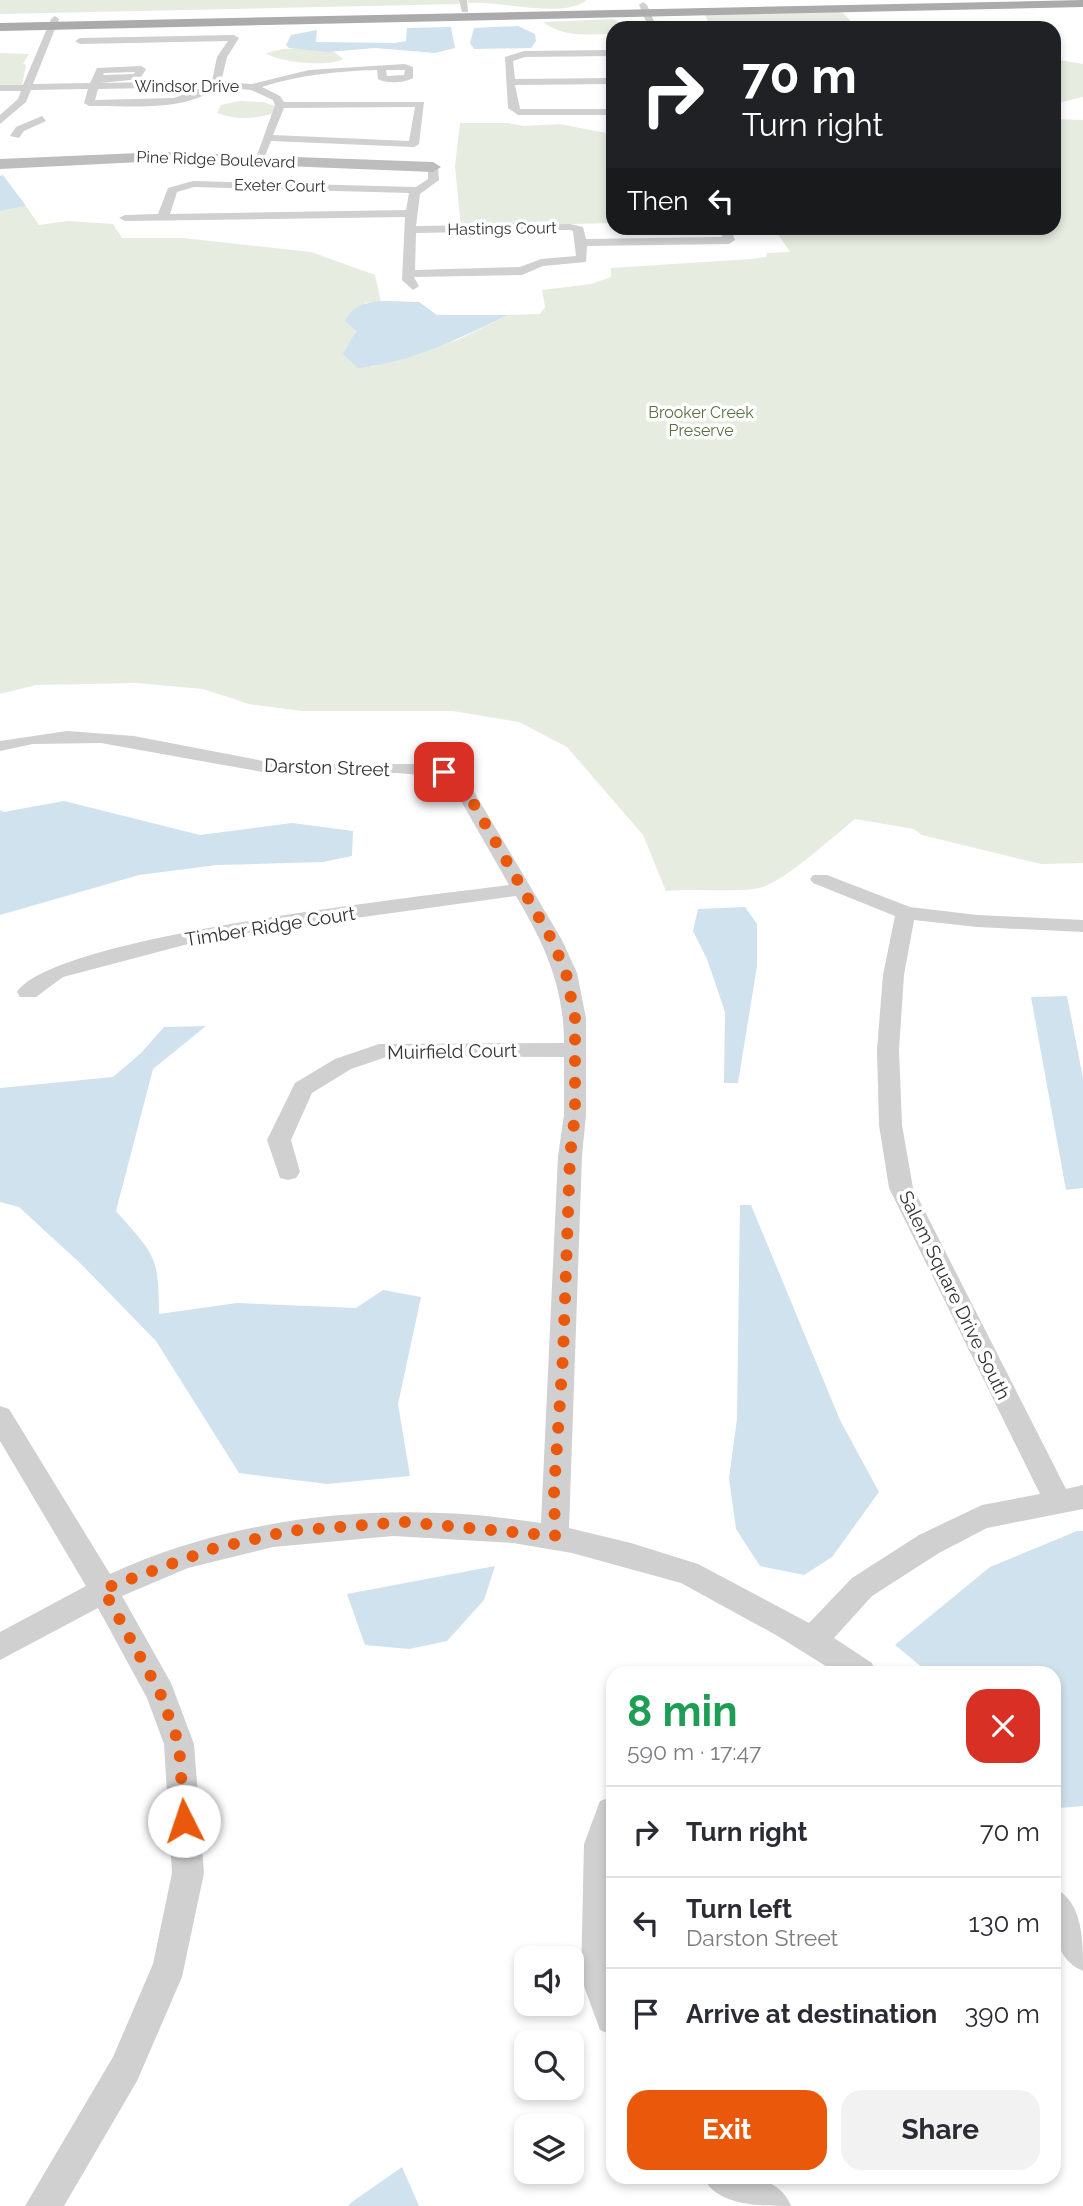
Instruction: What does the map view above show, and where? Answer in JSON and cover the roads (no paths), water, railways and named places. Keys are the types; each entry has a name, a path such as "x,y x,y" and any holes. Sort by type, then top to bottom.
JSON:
{"main road":[{"path":"0,27 464,5 645,8 834,0"},
{"path":"0,20 54,23 645,8 1083,3"}],"street":[{"path":"645,8 650,21"},
{"path":"0,122 22,100 54,23"},
{"path":"80,41 99,41 123,46 234,38 222,57 216,84 205,92 175,101 89,103 95,82"},
{"path":"93,54 99,41"},
{"path":"606,53 512,55 508,59 513,108 518,112 606,112"},
{"path":"253,87 318,71 381,68"},
{"path":"318,71 319,82"},
{"path":"509,82 606,81"},
{"name":"Windsor Drive","path":"0,88 95,82 216,84 253,87 277,98 280,105"},
{"path":"253,184 265,159 270,138 280,105 420,104 414,144 270,138"},
{"path":"15,136 16,131 41,119"},
{"path":"0,122 27,125"},
{"name":"Pine Ridge Boulevard","path":"0,164 112,156 265,159 433,167"},
{"path":"424,289 413,286 408,274 412,198 418,190 434,180 433,167"},
{"name":"Exeter Court","path":"163,217 172,190 179,187 253,184 418,190"},
{"name":"Exeter Court","path":"125,218 411,213"},
{"name":"Hastings Court","path":"411,230 579,229 582,259 541,264 530,270"},
{"path":"671,235 674,241"},
{"name":"Hastings Court","path":"581,243 729,240 727,235"},
{"path":"408,274 530,270 533,278 531,283 519,285"},
{"name":"Darston Street","path":"0,746 30,738 86,736 174,748 291,771 408,769 444,772 460,784 472,801 552,940 566,973 575,1018 575,1115 570,1156 563,1356 554,1490 555,1536"},
{"path":"820,879 906,913 977,921 1083,926"},
{"name":"Timber Ridge Court","path":"28,992 55,972 211,932 521,888"},
{"name":"Salem Square Drive South","path":"906,913 896,945 890,1032 890,1125 894,1164 901,1188 1070,1499"},
{"name":"Muirfield Court","path":"288,1172 279,1140 303,1088 343,1064 387,1049 573,1050"},
{"path":"0,1417 103,1589 160,1693 179,1744 188,1873 170,1965 130,2058 43,2206"},
{"path":"814,1639 862,1587 929,1544 982,1517 1070,1499"},
{"path":"0,1647 103,1589 212,1549 289,1531 404,1522 555,1536 689,1574 814,1639 851,1666"},
{"path":"606,1826 600,1843 598,1978 606,2001"},
{"path":"1061,1916 1083,1954"},
{"path":"734,2184 773,2206"}],"water":[{"path":"518,26 535,34 536,41 531,48 474,49 470,43 474,28"},
{"path":"451,27 455,48 435,53 375,48 328,52 289,48 286,45 291,35 317,30 316,42 395,43 406,41 407,28"},
{"path":"3,175 26,206 0,211 0,176"},
{"path":"377,301 419,302 437,315 508,315 417,355 378,365 358,368 343,354 356,331 345,321 358,307"},
{"path":"64,801 200,835 292,823 353,831 352,856 323,862 217,865 139,875 0,915 0,810 4,812"},
{"path":"745,907 757,924 757,966 738,1083 724,1083 725,1012 707,959 693,931 698,909"},
{"path":"1067,996 1083,1078 1083,1188 1066,1190 1031,997"},
{"path":"206,1026 153,1069 116,1211 152,1256 158,1279 159,1314 237,1303 356,1308 383,1290 421,1297 398,1404 410,1476 327,1484 239,1473 156,1341 81,1264 19,1207 0,1202 0,1088 113,1077 141,1053 164,1027"},
{"path":"740,1205 751,1205 840,1420 879,1492 832,1557 804,1575 760,1566 736,1529 729,1478 737,1419"},
{"path":"1077,1531 1083,1531 1083,1806 1061,1808 1061,1666 920,1666 895,1645 990,1567"},
{"path":"495,1566 484,1600 447,1641 409,1649 365,1645 347,1594"},
{"path":"402,2167 419,2206 348,2206 352,2202"}],"park label":[{"name":"Brooker Creek Preserve","path":"701,421"}]}
